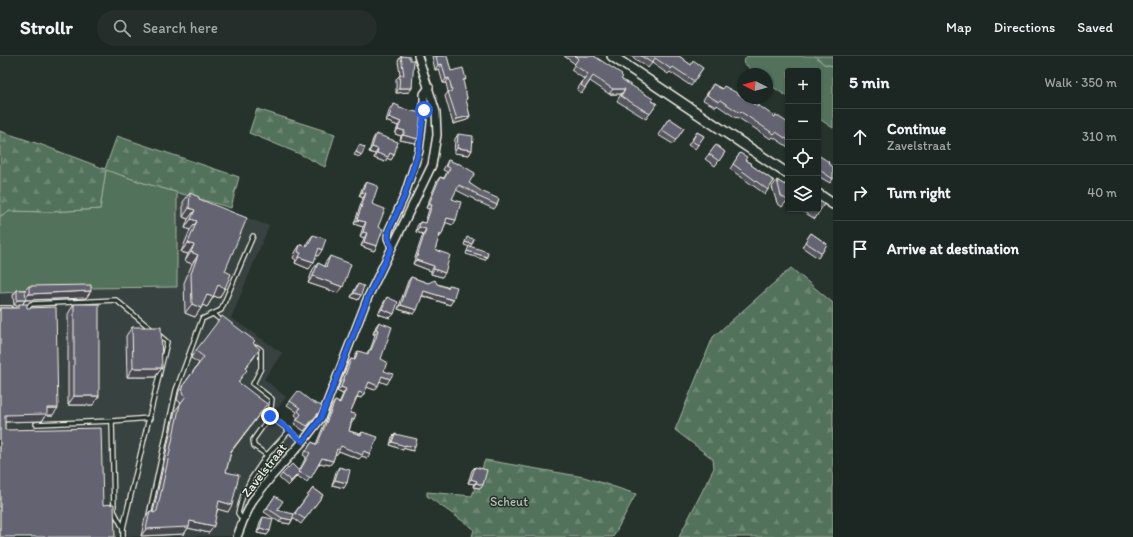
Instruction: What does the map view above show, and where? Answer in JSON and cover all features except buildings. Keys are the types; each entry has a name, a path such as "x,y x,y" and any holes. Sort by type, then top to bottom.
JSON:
{"street":[{"name":"Zavelstraat","path":"237,537 243,521 254,500 271,477 303,442 321,418 368,297 426,180 434,155 437,124 436,112 418,56"},
{"path":"612,56 785,172"},
{"path":"392,247 388,238 389,230 404,197 419,150 424,110 424,94 429,87"},
{"path":"821,196 833,204"}],"lane":[{"path":"149,517 176,390 202,320 221,310 253,236"},
{"path":"20,308 27,308 31,304 116,300 167,342 123,537"},
{"path":"0,308 14,308"},
{"path":"213,314 225,323"},
{"path":"255,346 261,350 261,368 253,384 272,399 270,416 253,440 254,446 267,455"},
{"path":"270,416 290,430 303,442"},
{"path":"36,424 150,418"},
{"path":"112,421 114,510 124,528"},
{"path":"243,521 238,513 243,495 267,455 290,430"},
{"path":"260,466 271,477"}],"shaded area":[{"path":"177,192 269,226 231,318 282,353 264,379 286,397 274,413 305,439 271,477 234,536 0,537 0,293 88,288 177,287"}],"green space":[{"path":"747,56 815,56 824,64 833,66 833,128 821,120 821,68 785,68 785,95 773,87 773,68 750,68 743,62"},
{"path":"815,56 833,56 833,66 824,64"},
{"path":"257,109 335,134 325,167 300,154 249,133"},
{"path":"0,131 105,169 117,136 239,177 231,208 144,183 106,170 100,209 50,212 10,211 0,216"},
{"path":"106,169 144,183 177,192 177,287 88,288 0,293 0,216 10,211 50,212 100,209"},
{"path":"791,268 833,303 833,537 679,537 714,468 713,459 675,430 713,337"},
{"name":"Scheut","path":"485,460 584,477 636,494 613,537 472,537 474,529 427,496 427,492 472,496"}],"route":[{"path":"270,416 290,430 303,442 321,418 368,297 392,247 388,238 389,230 404,197 419,150 424,110"}]}
